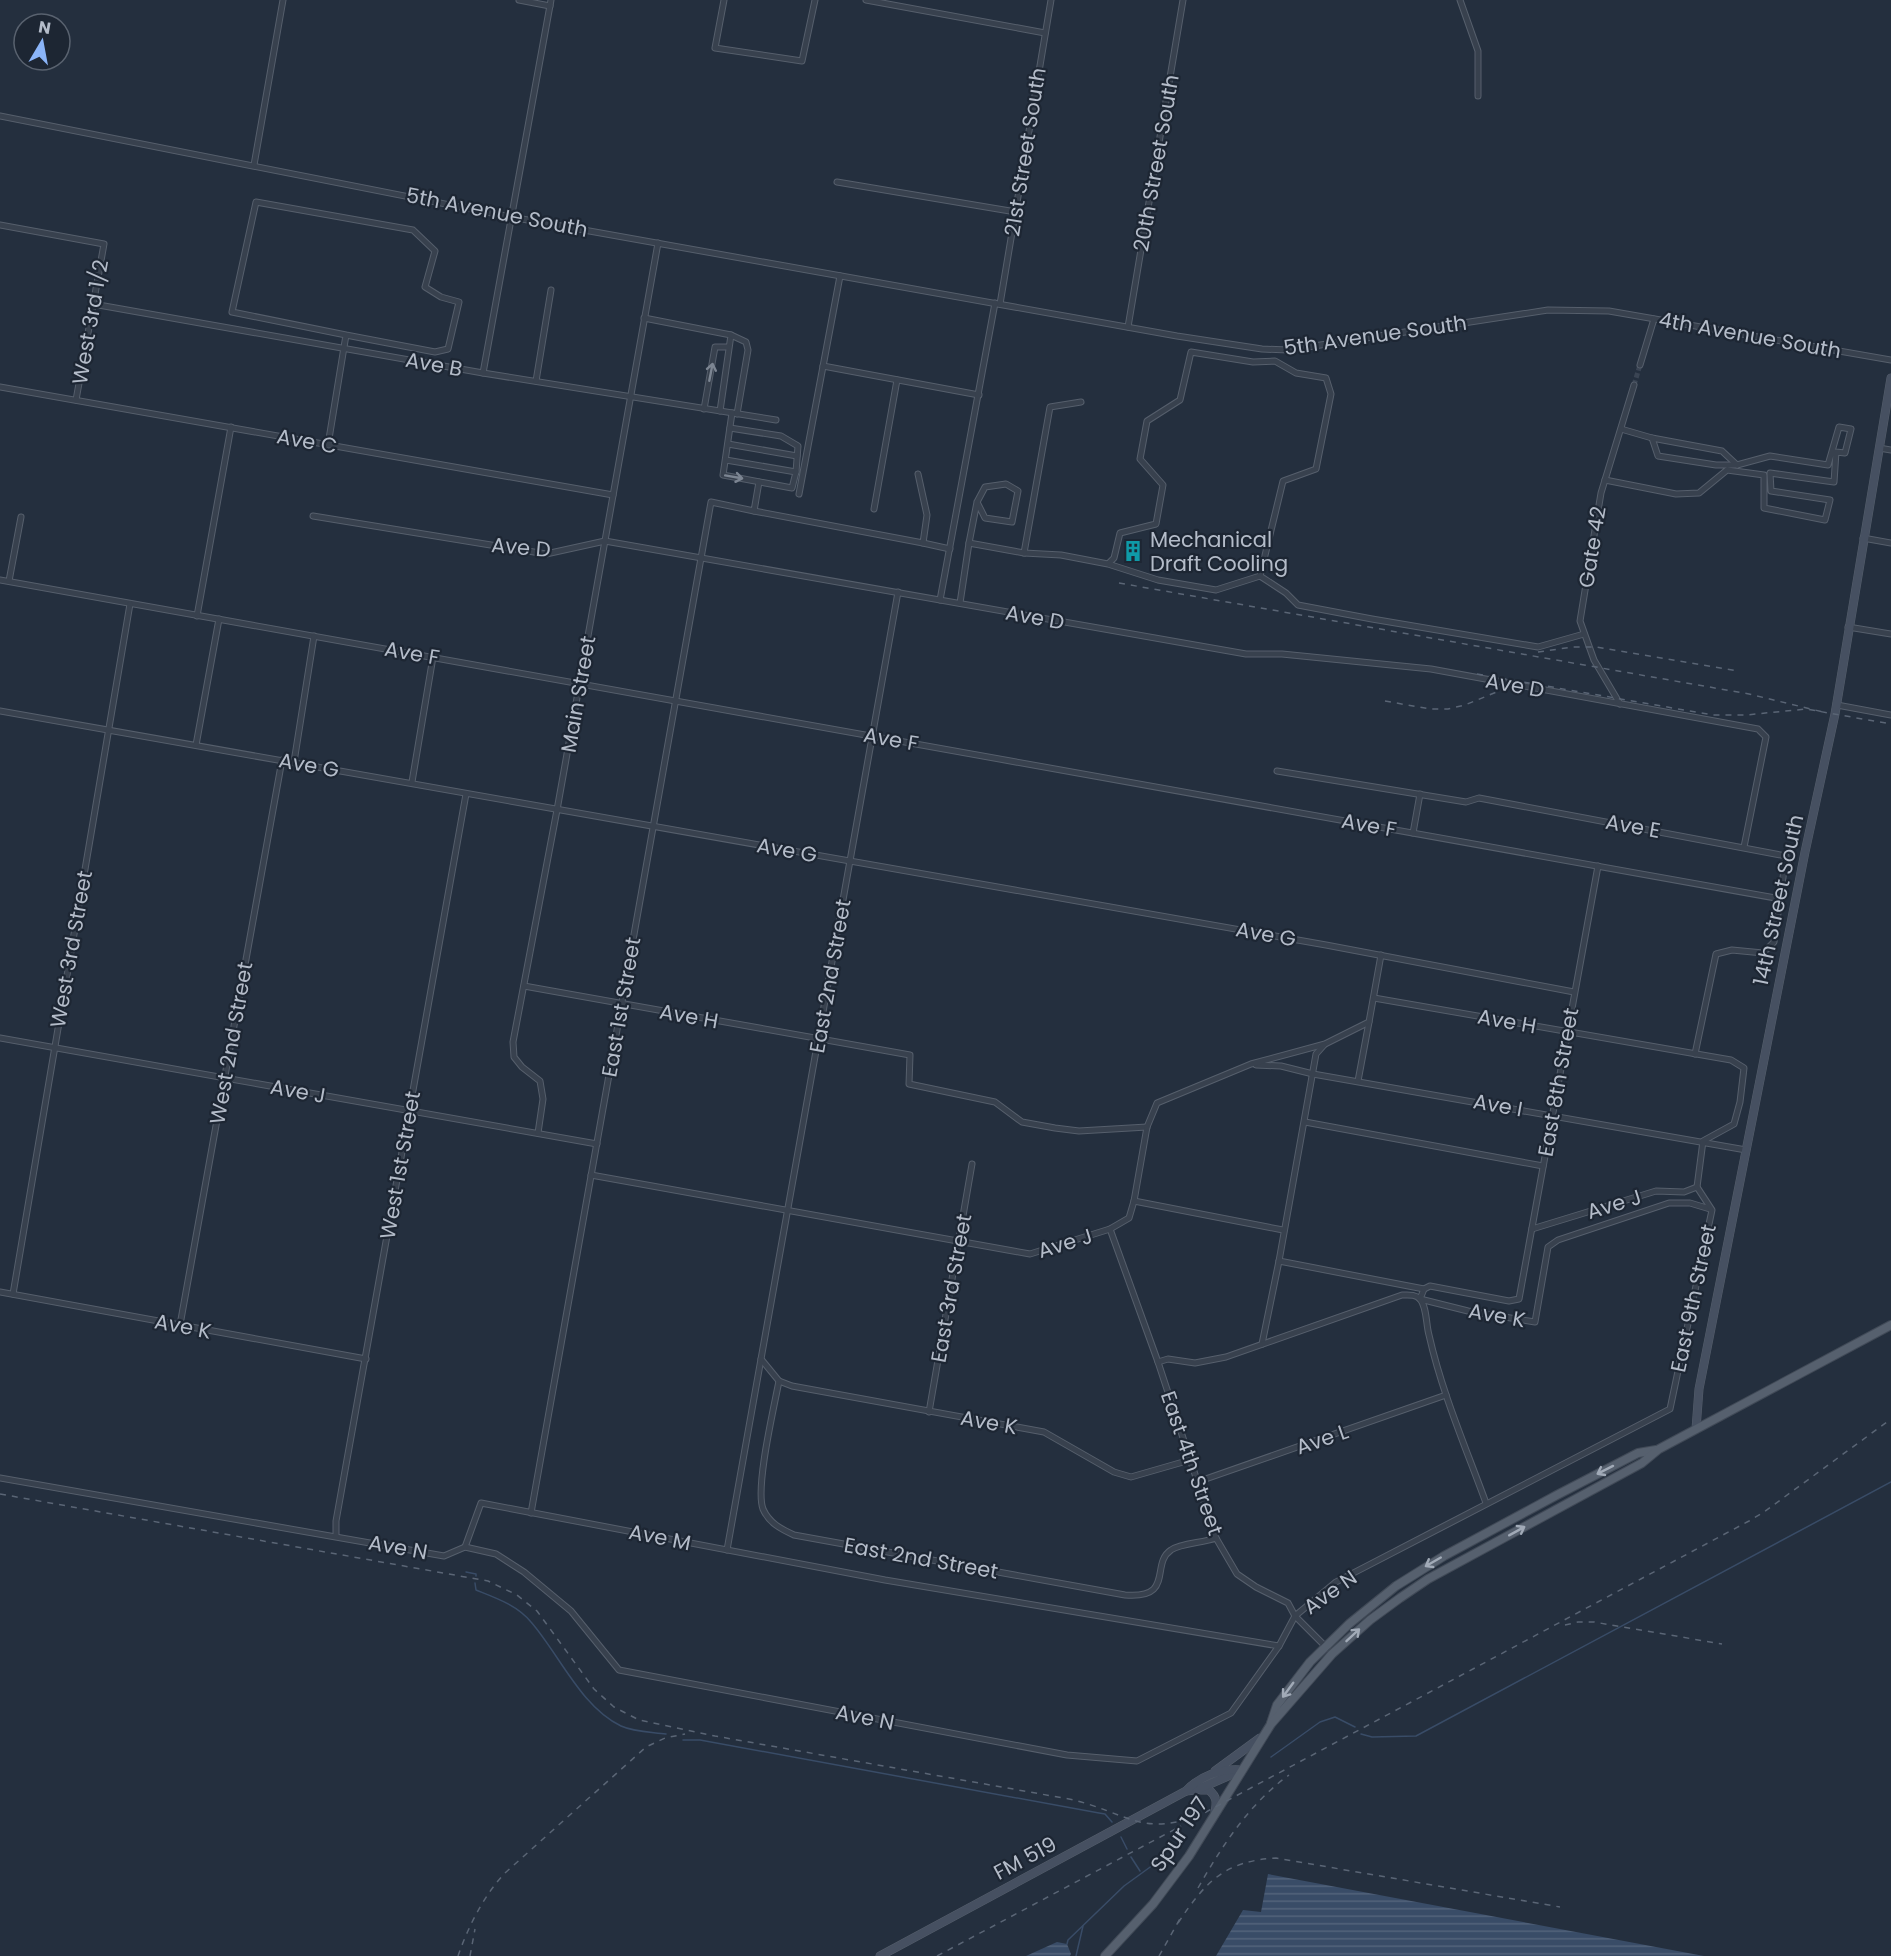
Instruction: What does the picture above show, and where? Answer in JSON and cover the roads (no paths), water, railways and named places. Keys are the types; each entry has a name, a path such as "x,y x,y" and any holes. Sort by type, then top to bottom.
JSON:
{"main road":[{"path":"1271,1724 1332,1654 1370,1620 1417,1586 1642,1463 1659,1449 1891,1325"},
{"path":"1271,1724 1277,1706 1324,1646 1370,1605 1420,1569 1638,1453 1659,1449"},
{"name":"Spur 197","path":"1105,1956 1153,1904 1189,1856 1260,1738 1271,1724"}],"street":[{"path":"254,165 283,0"},
{"path":"483,373 551,3 519,0"},
{"path":"724,0 715,48 802,61 815,0"},
{"path":"866,0 1045,33"},
{"path":"912,8 914,0"},
{"name":"21st Street South","path":"940,600 1016,212 1051,0"},
{"name":"20th Street South","path":"1128,327 1184,0"},
{"path":"1460,0 1478,51 1478,96"},
{"name":"5th Avenue South","path":"0,116 511,217 1262,349 1288,351 1548,310 1609,311"},
{"path":"837,182 1016,212"},
{"path":"256,202 413,230 435,251 424,287 441,297 459,302 448,349 435,352 346,335 232,312 256,202"},
{"name":"West 3rd 1/2","path":"0,225 104,244 76,400"},
{"name":"Main Street","path":"538,1133 543,1099 540,1081 522,1067 514,1057 513,1042 557,810 658,243"},
{"path":"800,494 840,276"},
{"path":"536,381 551,290"},
{"name":"Ave B","path":"93,304 483,373 776,420"},
{"name":"4th Avenue South","path":"1609,311 1891,360"},
{"path":"644,318 731,335 746,342 748,350 730,428 723,475 792,488 798,446 781,436 730,428"},
{"path":"1640,365 1654,319"},
{"path":"328,445 346,335"},
{"path":"720,411 731,335"},
{"path":"704,409 715,347 728,348"},
{"path":"1108,564 1114,558 1120,533 1156,524 1163,485 1140,459 1147,421 1180,400 1191,352 1253,362 1275,361 1296,373 1326,378 1331,394 1316,469 1283,482 1260,576"},
{"path":"823,366 979,395"},
{"name":"14th Street South","path":"1696,1429 1699,1389 1837,705 1848,627 1891,378"},
{"path":"874,509 897,380"},
{"name":"Gate 42","path":"1620,704 1594,660 1580,621 1605,480 1634,385"},
{"name":"Ave C","path":"0,387 613,495"},
{"path":"1024,553 1050,406 1081,402"},
{"path":"197,616 231,427"},
{"path":"1605,480 1676,494 1699,494 1727,470 1747,471 1764,475 1764,508 1825,520 1830,500 1771,491 1770,473 1834,482 1836,452 1845,453 1851,429 1839,427 1828,465 1770,456 1737,465 1716,465 1658,456 1652,438"},
{"path":"1621,429 1652,438 1722,451 1737,465"},
{"path":"728,444 797,456"},
{"path":"1879,448 1891,450"},
{"path":"726,460 795,472"},
{"path":"918,474 927,515 923,543"},
{"path":"759,482 754,511 950,549"},
{"path":"960,603 977,502 985,487 1006,484 1018,491 1012,522 985,518 977,502"},
{"name":"East 1st Street","path":"531,1513 711,501 754,511"},
{"name":"Ave D","path":"313,516 546,554 605,541 1246,654 1282,654 1431,669 1758,729 1766,737 1744,847"},
{"path":"9,581 21,517"},
{"path":"1863,538 1891,543"},
{"path":"969,543 1024,553 1062,555 1108,564 1158,580 1216,590 1260,576"},
{"path":"1260,576 1286,593 1298,605 1372,620 1538,647 1584,634"},
{"name":"Ave F","path":"0,580 1781,899"},
{"name":"East 2nd Street","path":"727,1550 898,592"},
{"name":"West 3rd Street","path":"13,1294 130,604"},
{"path":"196,745 219,619"},
{"path":"1848,627 1891,634"},
{"path":"294,762 314,636"},
{"path":"412,782 433,657"},
{"path":"1837,705 1891,715"},
{"name":"Ave G","path":"0,711 412,782 466,794 1381,955 1574,992"},
{"name":"West 2nd Street","path":"180,1325 282,760"},
{"name":"Ave E","path":"1277,771 1466,802 1479,798 1786,856 1781,899"},
{"name":"West 1st Street","path":"336,1536 336,1521 466,794"},
{"path":"1413,833 1420,794"},
{"name":"East 8th Street","path":"1424,1289 1430,1286 1509,1301 1519,1299 1598,866"},
{"path":"1695,1054 1716,954 1732,950 1763,953 1774,942 1781,899"},
{"path":"1358,1081 1381,955"},
{"name":"Ave H","path":"524,986 910,1055 909,1084 995,1102 1022,1122 1079,1131 1147,1127"},
{"name":"Ave H","path":"1374,998 1731,1060 1744,1068 1740,1102 1734,1124 1703,1142"},
{"name":"Ave J","path":"591,1175 1030,1254 1110,1229 1129,1218 1147,1127 1157,1103 1251,1064 1325,1044 1369,1022"},
{"name":"Ave J","path":"0,1038 597,1144"},
{"path":"1262,1344 1316,1054 1325,1044"},
{"name":"Ave I","path":"1251,1064 1281,1066 1313,1074 1746,1150"},
{"path":"1305,1122 1543,1166"},
{"path":"1697,1187 1703,1142"},
{"name":"East 3rd Street","path":"930,1412 972,1164"},
{"name":"Ave J","path":"1532,1228 1656,1191 1684,1192 1697,1187"},
{"name":"East 9th Street","path":"1670,1409 1712,1210 1697,1187"},
{"path":"1134,1201 1283,1230"},
{"name":"Ave K","path":"1158,1362 1168,1359 1195,1364 1226,1357 1402,1295 1412,1294 1420,1299 1468,1311 1535,1322 1548,1247 1558,1240 1669,1203 1690,1203 1712,1210"},
{"name":"East 4th Street","path":"1110,1229 1158,1362 1216,1538 1237,1574 1256,1587 1288,1603 1296,1616 1332,1654"},
{"path":"1279,1261 1424,1289 1420,1299 1429,1337 1446,1395 1486,1503"},
{"name":"Ave K","path":"0,1292 366,1359"},
{"path":"761,1359 779,1381"},
{"name":"East 2nd Street","path":"779,1381 761,1485 763,1509 776,1527 794,1535 1114,1593 1142,1596 1151,1591 1159,1581 1166,1555 1173,1549 1216,1538"},
{"name":"Ave K","path":"779,1381 792,1386 1044,1432 1114,1472 1131,1477 1190,1460"},
{"name":"Ave L","path":"1197,1482 1446,1395"},
{"name":"Ave N","path":"0,1478 444,1556 465,1547 496,1554 524,1572 571,1611 619,1670 1067,1755 1137,1761 1231,1713 1279,1646 1296,1616 1336,1582 1670,1409"},
{"name":"Ave M","path":"465,1547 481,1503 885,1580 1279,1646"},
{"path":"1209,1775 1260,1738"},
{"name":"FM 519","path":"880,1956 1186,1791 1209,1775 1226,1770 1242,1770"},
{"name":"FM 519","path":"1186,1791 1196,1790 1242,1770"},
{"path":"1196,1790 1205,1789 1214,1794 1216,1803 1214,1817"}],"water":[{"path":"1268,1874 1704,1956 1216,1956 1243,1910 1261,1912"},
{"path":"1057,1942 1067,1944 1070,1956 1026,1956"}],"waterway":[{"path":"1361,1734 1372,1737 1416,1736 1891,1482"},
{"path":"466,1572 476,1574 476,1576"},
{"path":"475,1583 476,1590 506,1603 525,1616 582,1693 607,1717 626,1728 666,1734"},
{"path":"1271,1757 1320,1722 1335,1717 1355,1727"},
{"path":"683,1740 700,1740 1105,1814 1112,1822"},
{"path":"1121,1837 1127,1849"},
{"path":"1131,1857 1140,1871"},
{"path":"1067,1944 1068,1940 1124,1886 1164,1857"},
{"path":"1076,1956 1083,1926"}],"tunnel":[{"path":"1634,385 1640,365"}],"railway":[{"path":"1119,583 1749,694 1823,712"},
{"path":"1538,652 1573,647 1596,647 1738,671"},
{"path":"1477,674 1713,715 1746,715 1806,709 1891,724"},
{"path":"1385,701 1430,709 1448,709 1465,705 1499,691 1524,687"},
{"path":"0,1494 488,1581 517,1595 537,1611 594,1689 614,1707 639,1720 715,1736 1069,1799 1136,1821 1166,1824 1206,1812 1749,1521 1891,1419"},
{"path":"1565,1625 1594,1622 1722,1644"},
{"path":"458,1956 477,1912 505,1873 646,1747 665,1738 685,1734"},
{"path":"1198,1888 1249,1812 1289,1775"},
{"path":"937,1956 1181,1826"},
{"path":"1178,1923 1198,1896 1218,1876 1243,1864 1276,1858 1560,1907"},
{"path":"1159,1956 1181,1917"},
{"path":"470,1956 475,1929"}],"place":[{"name":"Mechanical Draft Cooling","path":"1133,551"}]}
